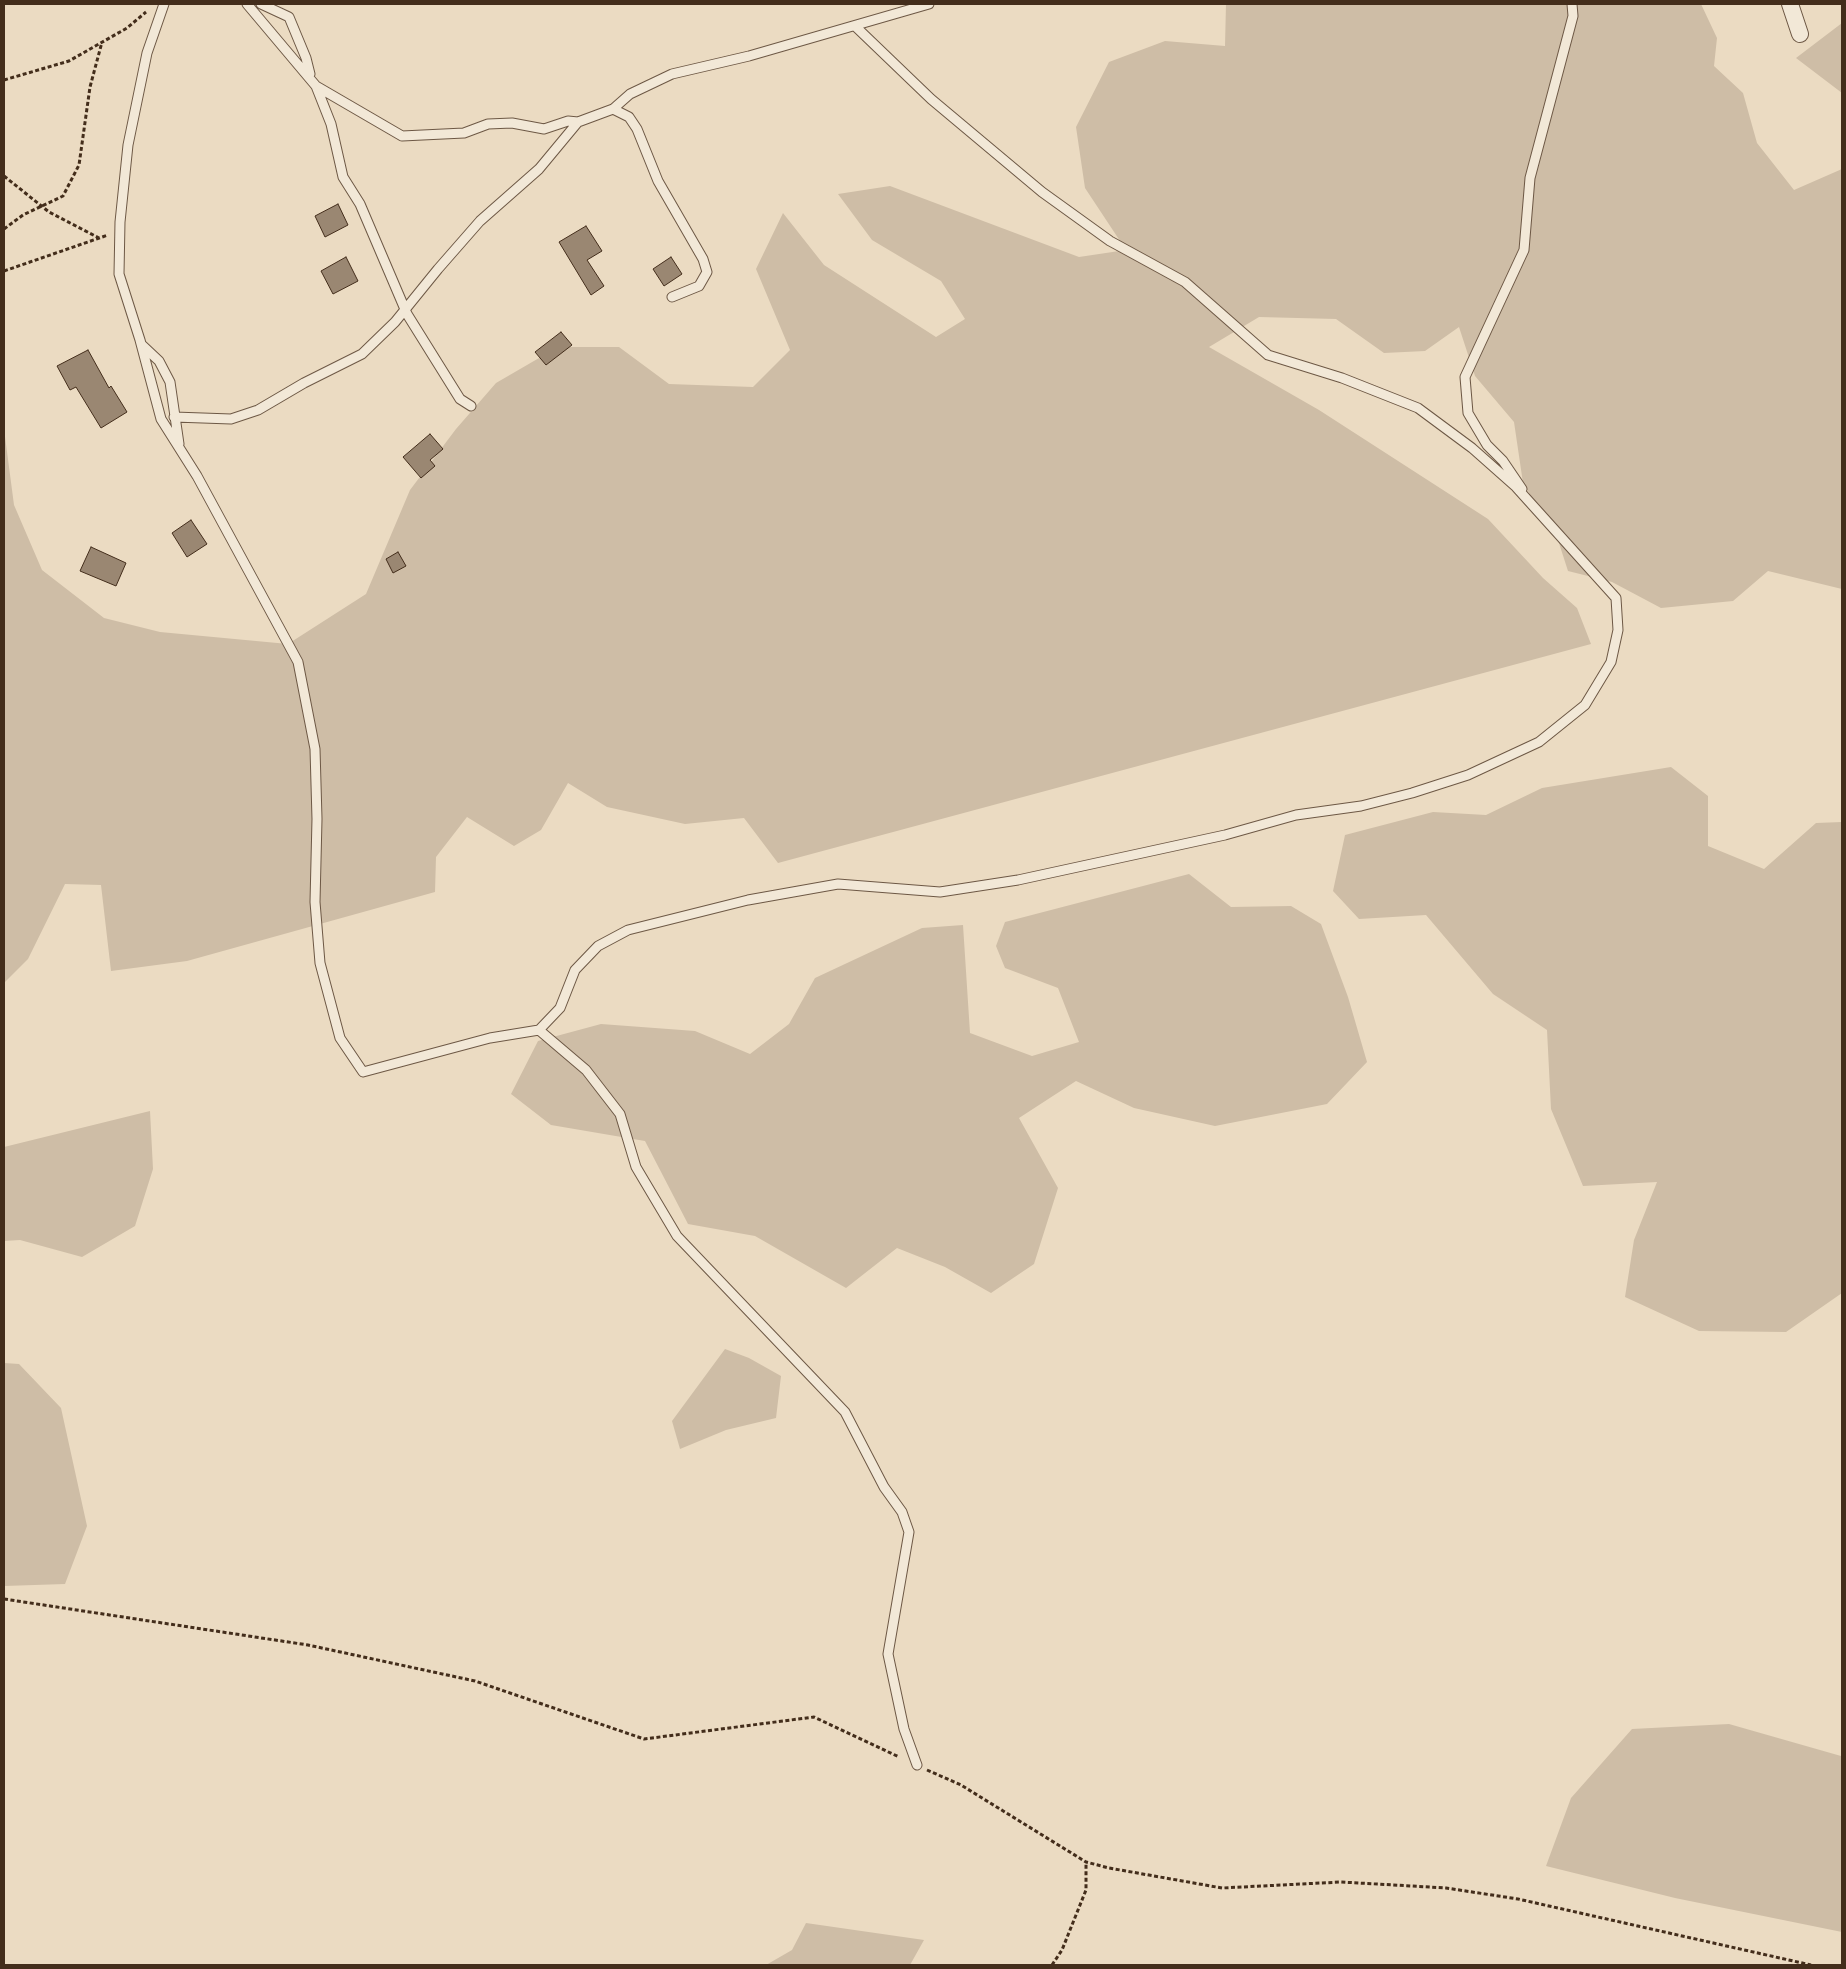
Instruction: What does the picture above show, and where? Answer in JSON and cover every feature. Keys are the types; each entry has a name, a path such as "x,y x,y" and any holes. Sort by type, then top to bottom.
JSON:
{"street":[{"path":"1790,4 1800,34"}],"lane":[{"path":"164,4 147,53 128,145 120,231 119,274 161,419 198,476 298,662 316,749 316,902 320,963 340,1038 363,1072 490,1038 539,1030 560,1008 575,970 598,946 628,930 748,900 838,884 940,892 1110,862 1225,835 1296,815 1361,806 1412,793 1468,775 1539,742 1585,705 1611,662 1618,630 1616,598 1528,500 1472,448 1418,408 1342,378 1268,355 1185,282 1110,241 1042,192 931,99 855,26"},
{"path":"247,4 313,82 402,136 464,133 488,124 512,123 544,129 568,121 578,122 613,109 630,94 672,74 749,56 929,4"},
{"path":"261,4 288,16 331,124 343,176 360,204 405,309 460,398 471,406"},
{"path":"1528,500 1516,478 1487,444 1468,413 1464,377 1524,250 1530,178 1573,16 1572,4"},
{"path":"613,109 629,117 637,129 658,182 703,259 707,272 699,286 672,297"},
{"path":"174,417 231,419 258,410 304,383 362,354 395,322 480,221 539,169 578,122"},
{"path":"141,345 159,361 170,382 180,449"},
{"path":"539,1030 586,1070 620,1114 636,1167 677,1236 845,1412 884,1487 902,1512 909,1532 888,1654 904,1730 917,1765"}],"path":[{"path":"4,80 69,61 127,28 149,10"},
{"path":"4,229 23,215 63,196 79,165 90,87 102,42"},
{"path":"4,176 41,206 100,238"},
{"path":"4,271 120,231"},
{"path":"4,1599 308,1645 475,1681 644,1739 814,1717 961,1785 1086,1862 1222,1888 1341,1882 1446,1888 1518,1899 1811,1965"},
{"path":"1052,1965 1062,1950 1086,1890 1086,1862"}],"shaded area":[{"path":"1226,4 1701,4 1717,38 1714,66 1743,93 1757,143 1794,190 1842,169 1842,589 1768,571 1733,601 1661,608 1612,582 1568,571 1558,540 1523,483 1514,422 1475,376 1459,327 1425,351 1384,353 1336,319 1259,317 1209,347 1319,410 1488,519 1543,578 1577,608 1591,644 778,863 744,818 685,824 607,807 568,783 541,830 514,846 467,817 436,857 435,892 187,961 111,971 101,885 65,884 28,959 4,983 4,429 14,505 42,570 104,618 160,632 288,644 366,594 410,490 456,429 496,383 558,347 619,347 669,384 753,387 790,350 756,269 783,213 824,265 936,337 965,319 941,281 872,240 838,194 890,186 1079,257 1126,250 1085,188 1076,127 1109,62 1165,41 1225,46"},
{"path":"1842,23 1842,93 1796,58"},
{"path":"1671,767 1708,796 1708,846 1764,869 1816,823 1842,822 1842,1293 1786,1332 1699,1331 1625,1297 1634,1240 1657,1182 1583,1186 1551,1109 1547,1030 1493,994 1426,915 1359,919 1333,891 1345,835 1433,812 1486,815 1542,788"},
{"path":"1189,874 1231,907 1291,906 1321,924 1348,997 1367,1062 1327,1104 1215,1126 1134,1108 1076,1081 1019,1118 1058,1188 1034,1264 991,1293 945,1267 897,1248 846,1288 755,1236 688,1224 645,1141 551,1125 511,1094 538,1041 601,1024 695,1031 750,1054 789,1024 815,978 922,928 963,925 970,1033 1032,1056 1079,1042 1058,988 1005,968 996,946 1005,922"},
{"path":"150,1111 153,1169 135,1226 82,1257 20,1240 4,1241 4,1147"},
{"path":"725,1349 749,1358 781,1376 776,1418 726,1430 680,1449 672,1421"},
{"path":"4,1363 19,1364 61,1408 87,1526 65,1584 4,1586"},
{"path":"1729,1724 1841,1756 1842,1754 1842,1932 1675,1898 1546,1866 1571,1798 1632,1729"},
{"path":"806,1923 924,1940 910,1965 766,1965 792,1950"}],"building":[{"path":"338,204 348,225 325,237 315,216"},
{"path":"586,226 602,251 587,260 604,286 591,295 559,242"},
{"path":"346,257 358,281 333,294 321,271"},
{"path":"671,257 682,274 664,286 653,269"},
{"path":"561,332 572,345 546,365 535,352"},
{"path":"88,350 109,388 111,386 127,412 101,428 76,387 70,390 57,366"},
{"path":"430,434 443,449 430,460 435,466 421,478 403,457"},
{"path":"191,520 207,544 187,557 172,533"},
{"path":"91,547 126,563 116,586 80,571"},
{"path":"398,552 406,566 393,573 386,559"}]}
